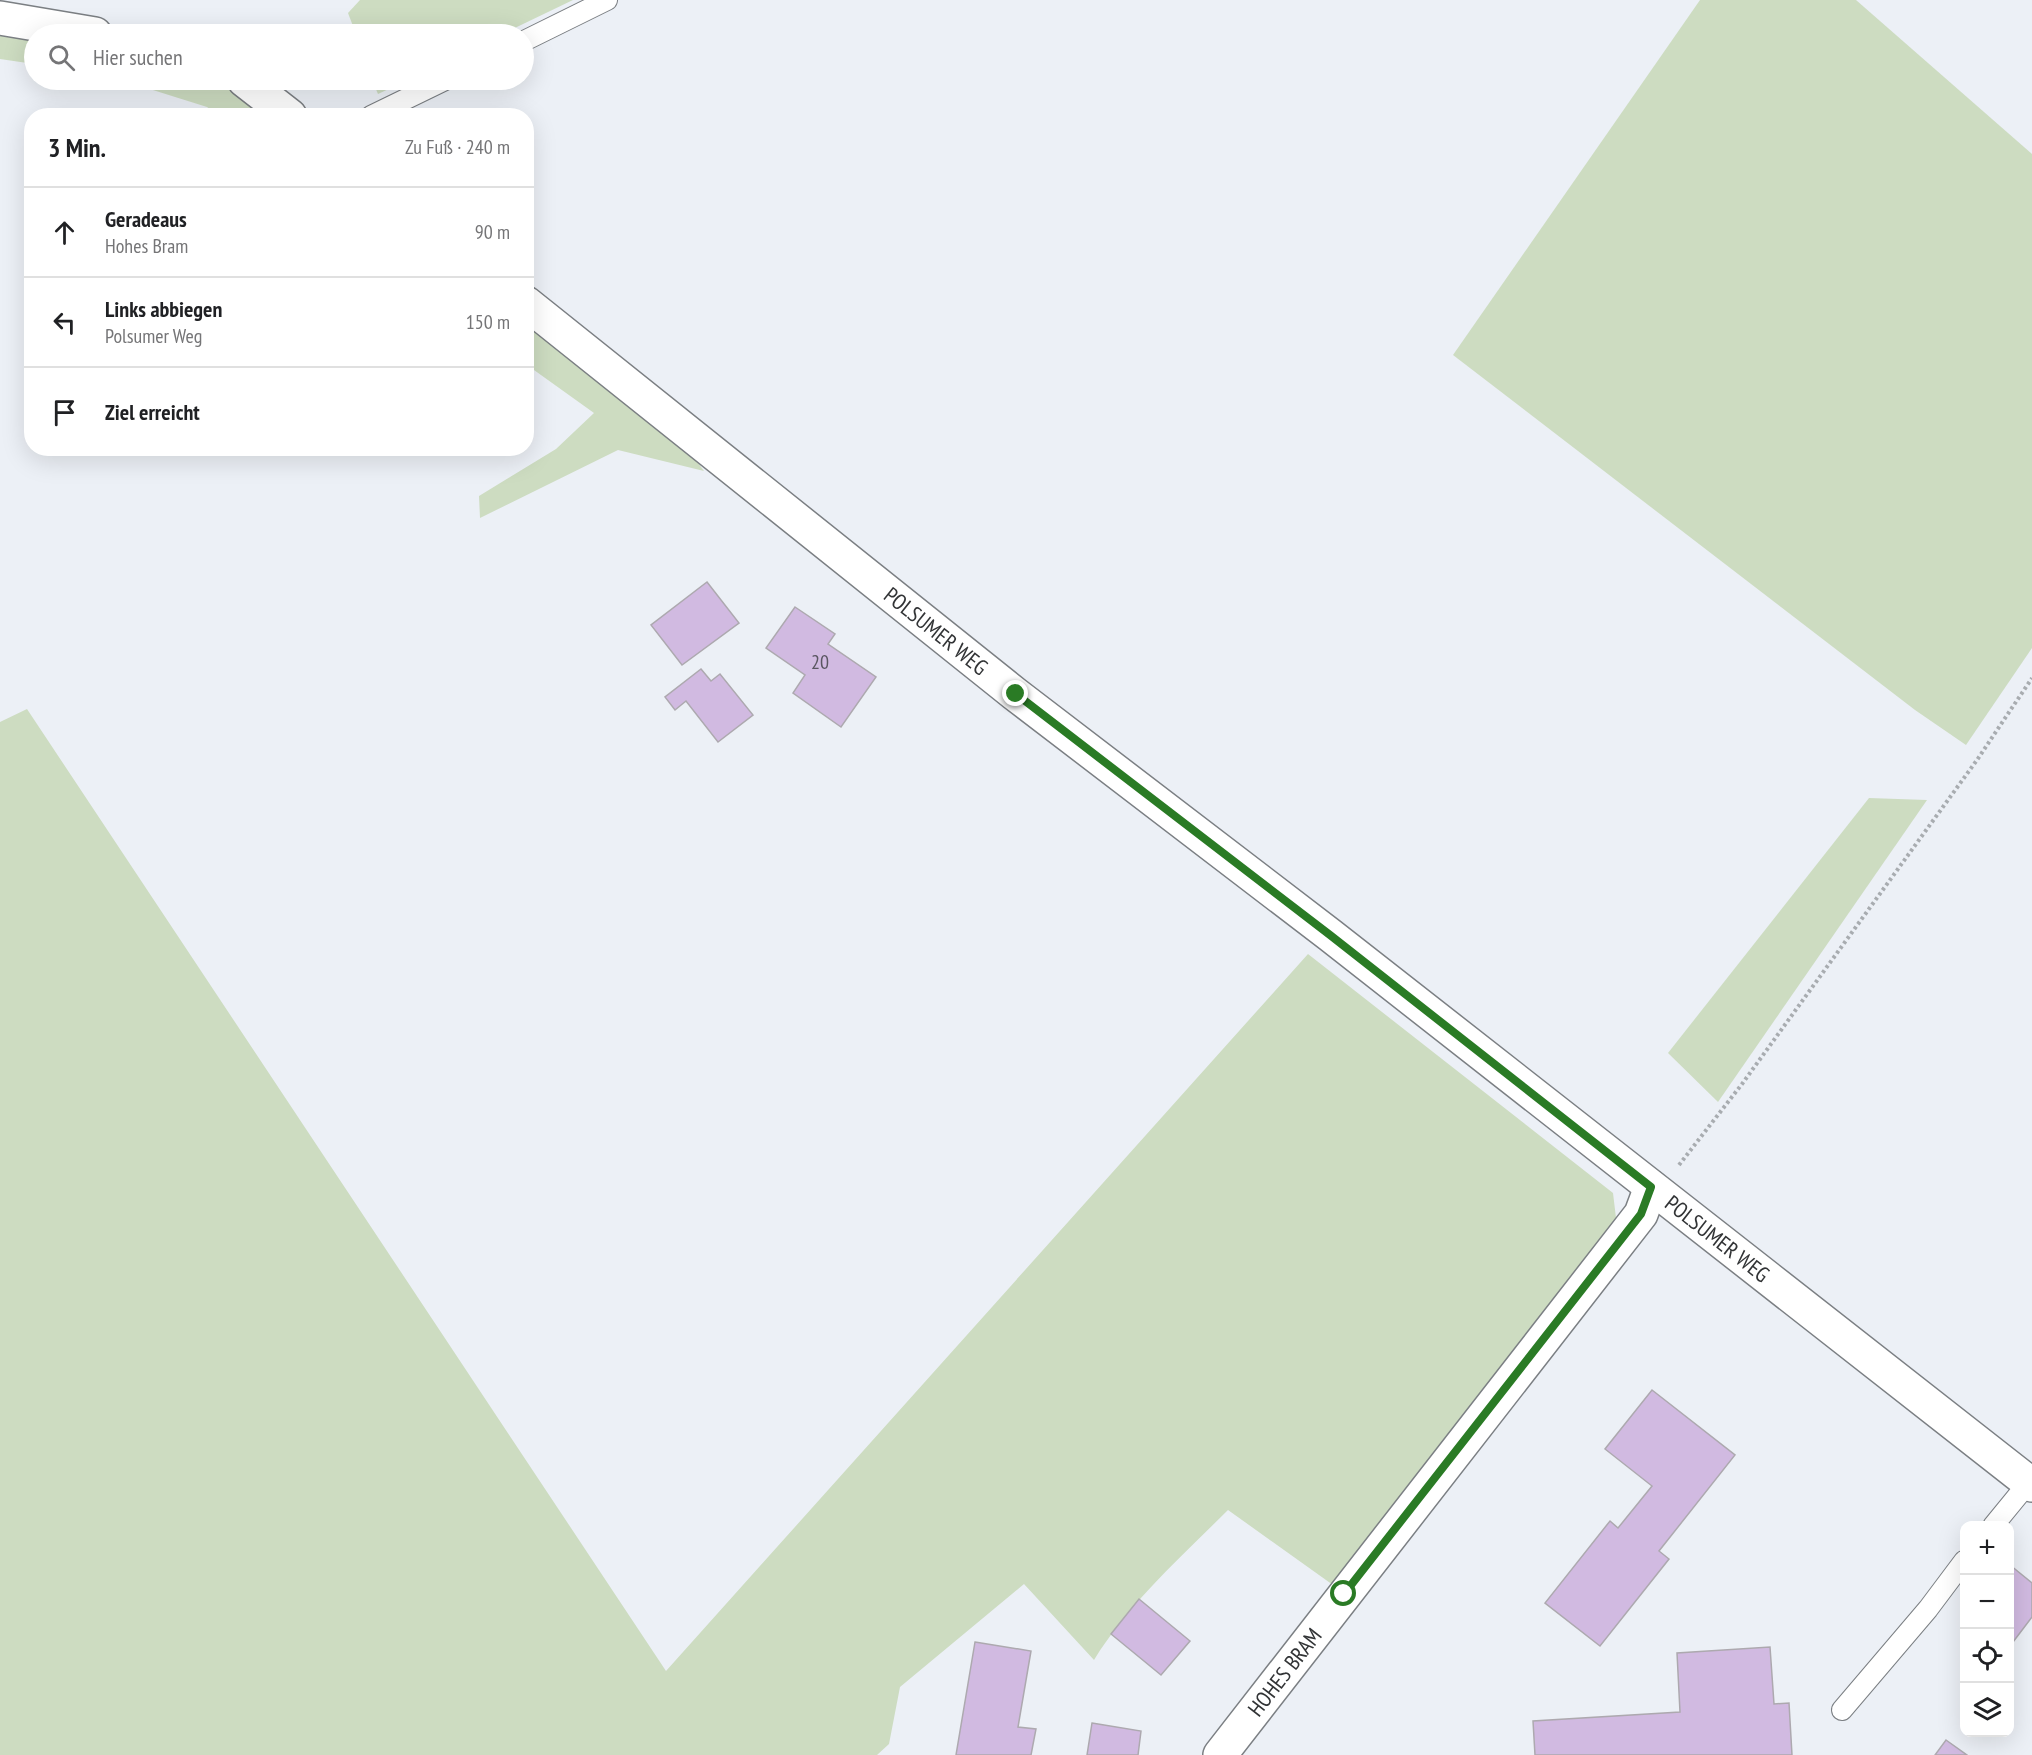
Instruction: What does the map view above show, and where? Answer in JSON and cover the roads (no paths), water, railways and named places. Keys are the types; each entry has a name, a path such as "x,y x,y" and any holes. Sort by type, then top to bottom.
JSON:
{"street":[{"path":"0,18 36,24"},
{"path":"257,90 280,108"},
{"name":"POLSUMER WEG","path":"534,309 1016,694 1330,935 2031,1484"},
{"name":"HOHES BRAM","path":"1220,1755 1641,1214 1655,1190"}],"lane":[{"path":"534,36 607,0"},
{"path":"387,108 424,90"},
{"path":"1998,1521 2031,1484"},
{"path":"1842,1710 1928,1609 1960,1567"}]}
